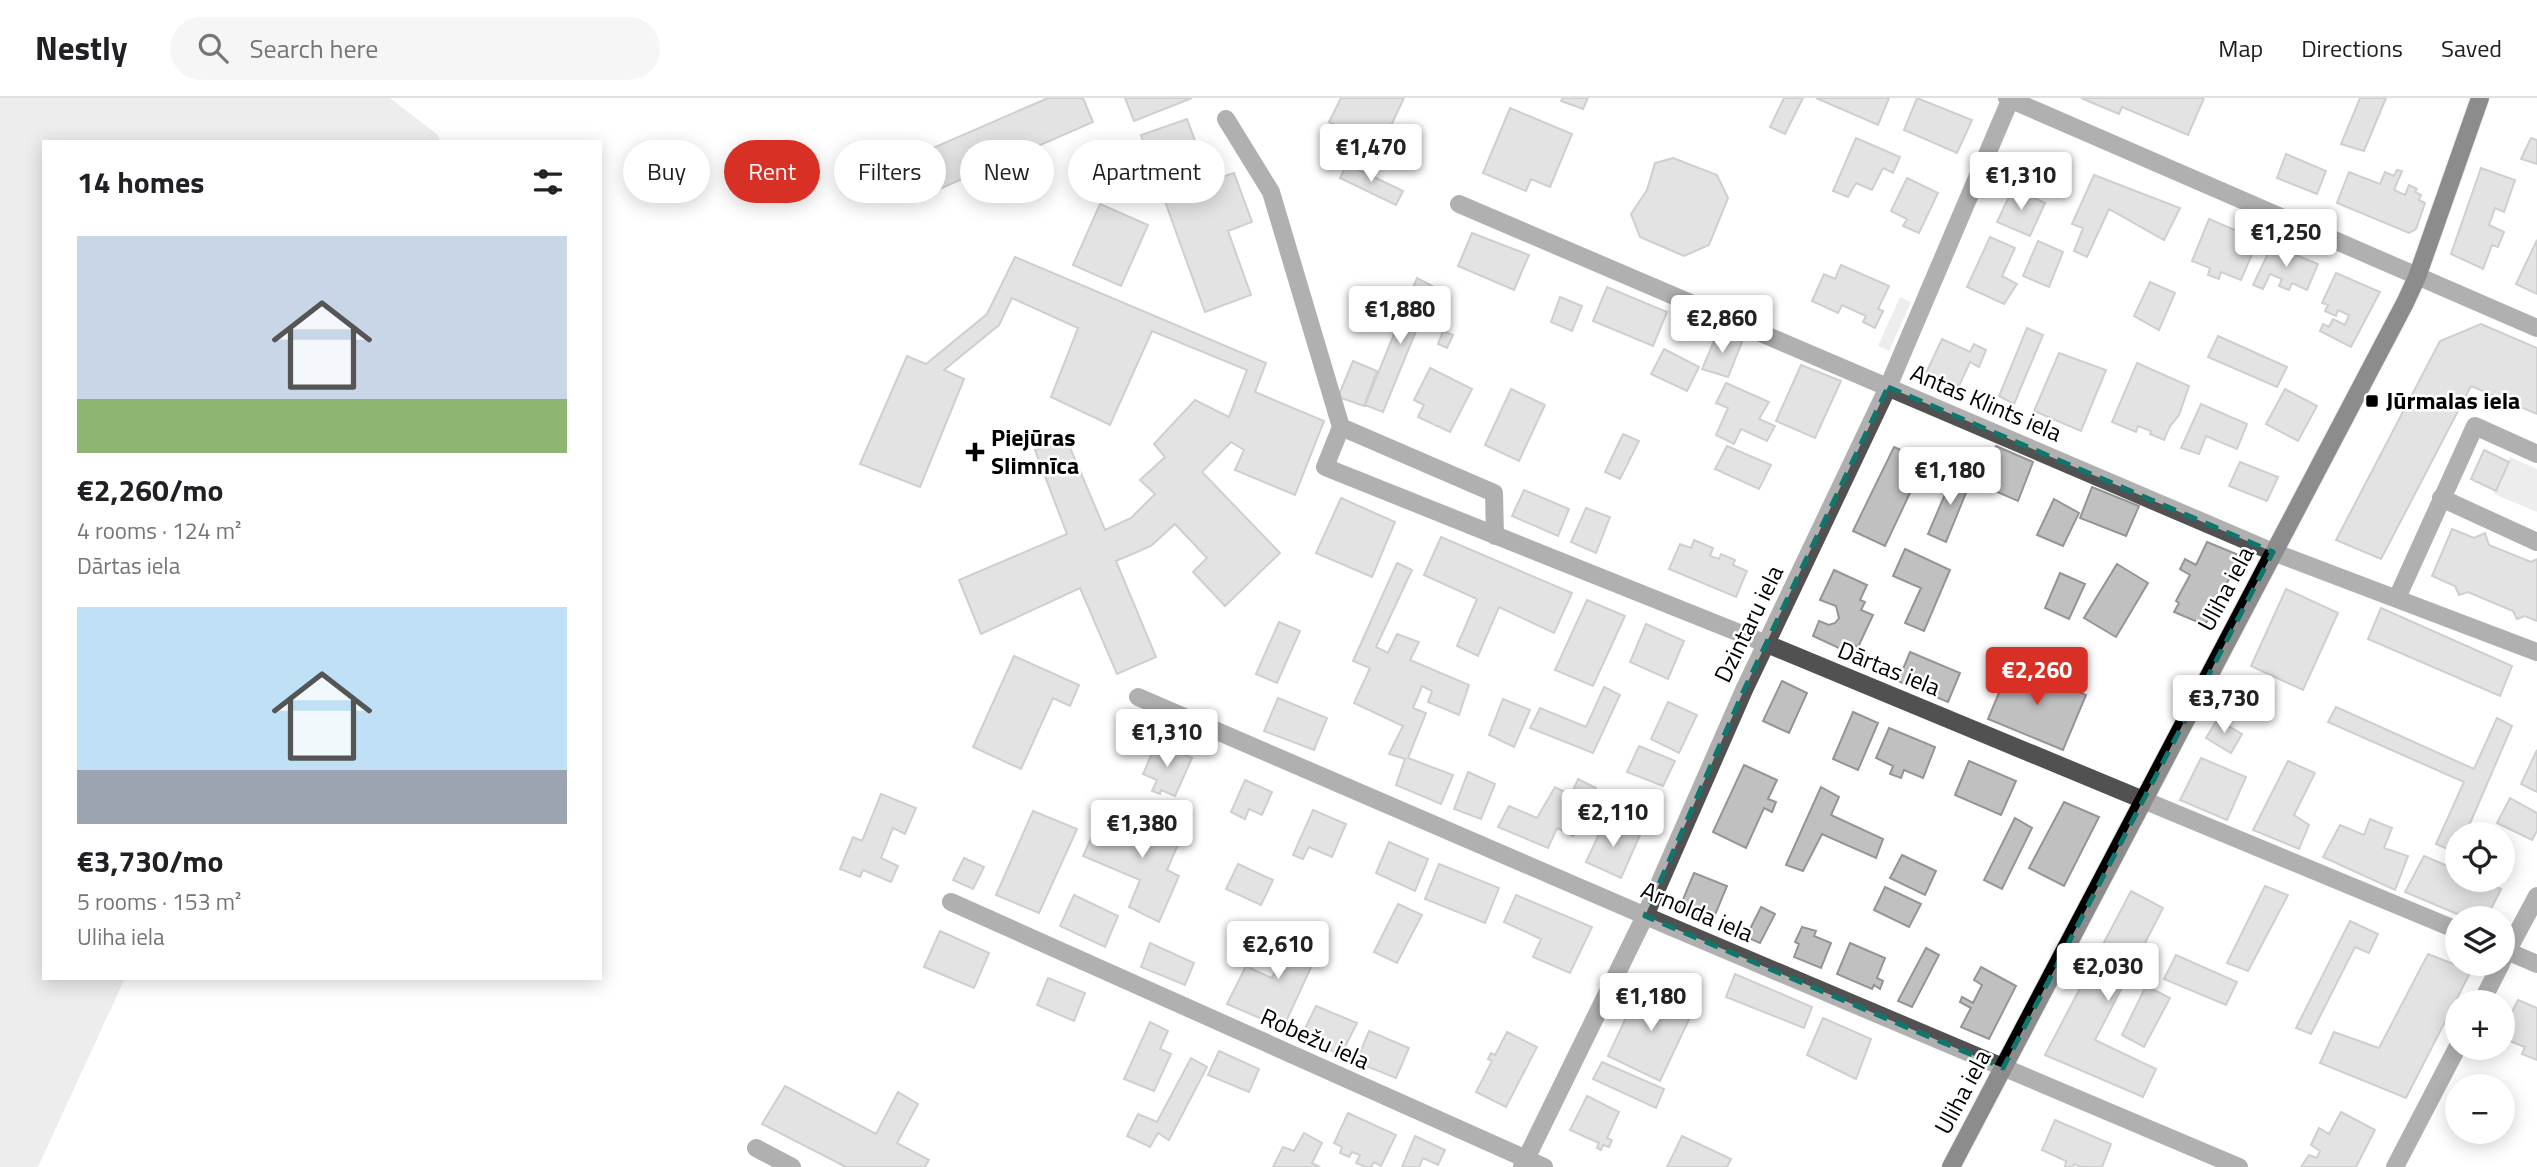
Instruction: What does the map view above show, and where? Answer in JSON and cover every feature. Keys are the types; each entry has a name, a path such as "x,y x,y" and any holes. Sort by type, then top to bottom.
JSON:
{"main road":[{"name":"Uliha iela","path":"1951,1167 2417,277 2480,98"}],"street":[{"path":"2010,99 2537,328"},
{"name":"Dzintaru iela","path":"1524,1164 1645,916 1744,690 1888,387 2010,99"},
{"path":"1226,119 1271,192 1341,427 1494,493 1495,536"},
{"name":"Antas Klints iela","path":"1459,204 2273,552 2537,652"},
{"path":"2397,598 2475,426 2537,454"},
{"name":"Dārtas iela","path":"1341,427 1325,467 1767,644 2445,925"},
{"path":"2441,498 2537,542"},
{"name":"Arnolda iela","path":"1138,697 1645,916 2239,1167"},
{"path":"2515,935 2537,896"},
{"name":"Robežu iela","path":"951,902 1524,1164 1544,1167"},
{"path":"2515,959 2537,964"},
{"path":"2395,1167 2451,1060"},
{"path":"756,1148 792,1167"}],"highlighted area":[{"path":"1888,387 2273,552 2003,1068 1645,916 1744,690"}],"shaded area":[{"path":"0,98 390,98 438,135 439,140 42,140 42,980 124,980 38,1167 0,1167"},
{"path":"1900,297 1911,302 1889,351 1878,346"},
{"path":"2510,457 2537,469 2537,512 2494,494"}],"building":[{"path":"1048,98 1083,98 1093,122 1052,140 960,140 960,180 946,186 946,142"},
{"path":"1125,98 1192,98 1134,121"},
{"path":"1341,98 1404,98 1381,147 1329,122"},
{"path":"1563,98 1588,98 1583,109 1561,101"},
{"path":"1784,98 1803,98 1785,134 1770,127"},
{"path":"1816,98 1889,98 1878,125"},
{"path":"1917,98 1972,120 1957,153 1904,130"},
{"path":"2081,98 2204,98 2188,135 2122,107 2119,114"},
{"path":"2360,98 2386,98 2364,151 2341,144"},
{"path":"1510,108 1572,134 1550,187 1531,179 1526,191 1483,173"},
{"path":"1187,119 1195,140 1143,140 1141,135"},
{"path":"1856,138 1900,157 1893,173 1883,168 1872,190 1856,183 1848,197 1833,191"},
{"path":"2531,138 2537,140 2537,164 2521,159"},
{"path":"2286,154 2326,171 2317,194 2277,178"},
{"path":"1673,158 1717,175 1728,198 1709,245 1684,256 1640,237 1631,214 1647,190 1655,163"},
{"path":"1347,164 1403,191 1396,205 1340,178"},
{"path":"2481,168 2515,180 2504,212 2495,208 2489,225 2504,232 2498,247 2492,245 2483,269 2451,254"},
{"path":"2397,170 2402,171 2394,190 2405,195 2409,185 2417,189 2415,192 2421,195 2419,200 2425,203 2416,229 2409,233 2337,203 2349,172 2380,184 2385,172 2394,176"},
{"path":"1234,173 1252,222 1228,231 1251,295 1205,312 1166,203 1225,203 1225,176"},
{"path":"2094,175 2180,208 2164,240 2109,209 2087,257 2074,251 2083,228 2072,224"},
{"path":"1907,178 1938,193 1919,233 1903,226 1907,219 1891,211"},
{"path":"2013,188 2045,203 2030,236 1997,222"},
{"path":"1100,204 1148,225 1121,286 1073,265"},
{"path":"2209,219 2258,240 2241,280 2221,272 2219,279 2208,275 2210,268 2192,261"},
{"path":"1472,233 1529,255 1514,290 1458,266"},
{"path":"1990,237 2015,248 2002,276 2017,284 2004,304 1967,287"},
{"path":"2537,240 2537,294 2516,284"},
{"path":"2038,241 2063,252 2049,287 2023,276"},
{"path":"2272,245 2318,264 2307,290 2292,283 2289,290 2279,286 2282,279 2270,274 2263,289 2253,285"},
{"path":"1015,257 1266,363 1255,392 1324,421 1295,495 1235,470 1244,450 1231,442 1202,472 1280,553 1225,606 1193,572 1207,558 1175,524 1151,546 1116,561 1156,657 1117,674 1080,588 981,634 959,580 1067,534 1035,450 1066,438 1105,530 1131,518 1155,494 1140,480 1165,457 1154,444 1195,400 1229,417 1247,370 1152,331 1110,425 1051,397 1078,328 1012,298 999,325 944,370 964,379 920,487 860,464 907,356 926,364 987,314"},
{"path":"1841,265 1889,286 1878,309 1883,311 1875,328 1863,322 1866,316 1842,305 1838,313 1812,301 1824,274 1835,279"},
{"path":"2336,273 2380,292 2351,347 2320,331 2323,324 2329,327 2333,319 2345,325 2349,315 2338,310 2336,316 2325,311 2328,305 2322,303"},
{"path":"1417,278 1434,287 1383,412 1365,405"},
{"path":"2150,282 2175,293 2159,330 2134,316"},
{"path":"1607,287 1667,312 1653,346 1593,321"},
{"path":"1560,297 1582,306 1572,331 1551,322"},
{"path":"2481,324 2537,348 2537,414 2471,386 2381,559 2336,540 2440,341"},
{"path":"2027,328 2043,335 2014,404 1999,396"},
{"path":"1443,331 1453,335 1447,348 1438,344"},
{"path":"1718,332 1742,342 1728,377 1702,369"},
{"path":"2218,336 2287,367 2277,387 2208,357"},
{"path":"1942,339 1970,352 1974,344 1986,350 1979,367 1970,362 1959,386 1926,373"},
{"path":"1664,349 1699,367 1687,391 1651,374"},
{"path":"2059,353 2106,370 2081,431 2034,411"},
{"path":"1353,361 1377,371 1364,406 1338,397"},
{"path":"2137,363 2189,386 2179,415 2171,424 2164,440 2138,426 2136,432 2112,422"},
{"path":"1801,365 1841,381 1815,438 1776,421"},
{"path":"1430,368 1472,389 1450,432 1418,417 1424,405 1414,400"},
{"path":"1726,383 1769,402 1759,419 1775,426 1767,441 1741,429 1734,444 1716,435 1728,408 1716,403"},
{"path":"1511,389 1545,405 1519,461 1485,445"},
{"path":"2285,389 2317,406 2298,441 2266,424"},
{"path":"2201,404 2247,424 2237,449 2206,436 2199,454 2181,448"},
{"path":"1623,434 1639,441 1620,479 1605,472"},
{"path":"1727,446 1771,465 1759,489 1715,469"},
{"path":"1996,446 2033,462 2018,501 1981,485"},
{"path":"1894,447 1925,461 1885,546 1853,531"},
{"path":"2484,450 2509,462 2496,491 2471,479"},
{"path":"2240,462 2278,477 2267,501 2229,486"},
{"path":"1955,471 1972,478 1946,542 1928,534"},
{"path":"2092,487 2139,506 2126,536 2080,518"},
{"path":"1524,490 1569,509 1558,536 1512,516"},
{"path":"1341,498 1395,522 1372,577 1316,553"},
{"path":"2054,499 2079,513 2063,546 2037,535"},
{"path":"1586,508 1610,517 1596,553 1571,542"},
{"path":"2452,529 2474,538 2485,533 2489,545 2531,562 2537,559 2537,621 2525,616 2517,619 2513,611 2468,592 2459,595 2455,586 2432,576"},
{"path":"1441,537 1572,593 1554,633 1499,607 1478,656 1457,646 1477,599 1424,575"},
{"path":"1694,540 1713,548 1710,556 1719,559 1721,554 1735,560 1733,565 1747,571 1736,597 1669,569 1680,544 1691,548"},
{"path":"2207,542 2241,556 2205,625 2174,612 2179,603 2176,601 2190,575 2180,569 2185,559 2196,565"},
{"path":"1905,549 1950,570 1924,631 1905,623 1921,588 1893,576"},
{"path":"1397,563 1412,570 1376,647 1388,653 1397,634 1419,642 1410,660 1469,685 1459,715 1428,702 1432,691 1422,686 1413,708 1426,713 1408,758 1453,775 1441,804 1396,785 1405,759 1389,754 1403,726 1354,703 1370,668 1353,661"},
{"path":"2117,564 2148,583 2116,637 2084,618"},
{"path":"1834,570 1867,585 1860,600 1865,602 1861,610 1873,615 1858,647 1847,641 1843,650 1813,636 1819,621 1829,625 1839,618 1836,606 1820,600"},
{"path":"2060,573 2085,584 2069,619 2045,608"},
{"path":"2286,589 2338,613 2303,690 2251,666"},
{"path":"1587,600 1625,616 1593,686 1555,670"},
{"path":"2381,608 2512,666 2500,696 2368,639"},
{"path":"1279,622 1300,631 1277,683 1256,674"},
{"path":"1646,624 1684,641 1668,679 1630,662"},
{"path":"1910,652 1960,673 1948,702 1898,681"},
{"path":"1014,656 1079,685 1070,706 1053,698 1021,769 973,747"},
{"path":"2011,664 2086,695 2063,750 1988,719"},
{"path":"1782,681 1807,693 1789,733 1763,721"},
{"path":"1604,687 1620,695 1593,753 1530,728 1540,708 1586,727"},
{"path":"1278,698 1327,718 1314,750 1264,731"},
{"path":"1503,699 1530,710 1514,747 1489,735"},
{"path":"1668,702 1697,715 1679,753 1651,739"},
{"path":"2336,707 2474,769 2497,718 2512,726 2471,822 2446,822 2464,782 2328,722"},
{"path":"1853,712 1878,723 1858,770 1833,759"},
{"path":"2220,715 2230,721 2227,725 2242,734 2231,753 2206,738"},
{"path":"1889,728 1935,747 1923,778 1904,770 1901,778 1890,774 1893,766 1876,758"},
{"path":"1157,742 1192,758 1175,796 1161,790 1160,794 1152,791 1157,780 1143,774"},
{"path":"1639,746 1675,761 1663,786 1627,772"},
{"path":"2537,750 2537,792 2521,784"},
{"path":"2201,758 2246,777 2227,820 2180,800"},
{"path":"1969,761 2016,781 2001,815 1955,795"},
{"path":"2288,761 2315,773 2294,815 2309,825 2299,849 2253,830"},
{"path":"1744,765 1777,780 1768,799 1776,802 1772,812 1764,808 1746,848 1713,832"},
{"path":"1468,772 1495,784 1481,819 1454,809"},
{"path":"1578,779 1596,788 1573,836 1557,828 1548,848 1498,827 1509,806 1537,818 1555,787 1571,795"},
{"path":"1245,780 1272,792 1262,815 1249,809 1245,819 1231,812"},
{"path":"1821,787 1839,797 1831,815 1883,839 1876,858 1822,834 1803,871 1786,865"},
{"path":"881,794 916,808 905,834 893,828 881,858 898,866 891,882 863,870 860,877 840,869 853,837 862,841"},
{"path":"2510,798 2537,813 2537,831 2532,840 2515,832 2515,822 2498,822"},
{"path":"2064,802 2099,817 2064,886 2029,868"},
{"path":"1166,809 1189,819 1167,870 1179,876 1159,922 1129,907 1140,880 1083,856 1100,819 1153,843"},
{"path":"1313,810 1346,824 1332,857 1309,847 1303,859 1293,855"},
{"path":"1033,811 1077,829 1039,913 996,895"},
{"path":"2015,818 2032,828 2002,889 1984,880"},
{"path":"1606,819 1640,835 1621,878 1586,862"},
{"path":"2370,819 2392,828 2384,848 2408,856 2395,890 2323,857 2340,825 2364,835"},
{"path":"2445,824 2445,848 2436,844"},
{"path":"1389,842 1428,859 1415,891 1376,873"},
{"path":"1902,855 1936,871 1925,895 1890,878"},
{"path":"2424,856 2445,865 2445,892 2500,892 2492,906 2445,906 2445,909 2405,892"},
{"path":"964,858 984,867 973,889 953,880"},
{"path":"1238,864 1273,880 1261,905 1226,889"},
{"path":"1439,864 1499,888 1485,923 1425,899"},
{"path":"1694,873 1727,886 1712,922 1679,909"},
{"path":"2265,886 2288,895 2248,971 2227,963"},
{"path":"1885,887 1921,904 1909,927 1874,910"},
{"path":"2131,891 2163,908 2095,1040 2156,1069 2143,1097 2045,1055"},
{"path":"1074,895 1118,916 1105,947 1060,926"},
{"path":"1516,895 1592,927 1570,973 1533,957 1541,939 1504,922"},
{"path":"1398,904 1422,915 1397,963 1374,952"},
{"path":"1761,907 1775,914 1760,943 1746,937"},
{"path":"2350,921 2378,934 2369,953 2355,947 2311,1034 2296,1028"},
{"path":"1297,925 1325,937 1283,1028 1227,1004 1246,966 1272,978"},
{"path":"1802,927 1816,931 1814,936 1831,943 1821,968 1794,957 1799,944 1795,942"},
{"path":"940,931 989,953 974,988 924,967"},
{"path":"1150,943 1194,963 1185,985 1141,967"},
{"path":"1850,943 1885,958 1877,978 1883,981 1880,989 1874,985 1872,989 1837,974"},
{"path":"1926,948 1939,955 1912,1007 1898,1001"},
{"path":"2428,954 2445,961 2445,976 2468,976 2461,990 2445,990 2445,1022 2406,1098 2320,1063 2334,1032 2379,1048"},
{"path":"2176,955 2237,982 2226,1005 2164,979"},
{"path":"1981,967 2016,986 1989,1039 1961,1027 1971,1008 1960,1002 1962,997 1973,1003 1982,985 1974,980"},
{"path":"1735,974 1812,1007 1804,1028 1726,997"},
{"path":"1048,978 1085,993 1074,1021 1037,1005"},
{"path":"1641,986 1693,1011 1660,1081 1608,1056"},
{"path":"2146,986 2170,998 2144,1047 2122,1035"},
{"path":"2518,1000 2537,1008 2537,1060 2522,1054 2525,1047 2515,1043 2515,1006"},
{"path":"1316,1006 1357,1023 1341,1055 1301,1037"},
{"path":"1823,1018 1871,1039 1856,1079 1807,1055"},
{"path":"1150,1022 1168,1031 1160,1049 1171,1054 1154,1091 1124,1079"},
{"path":"1369,1031 1409,1048 1396,1078 1356,1062"},
{"path":"1507,1032 1537,1047 1506,1107 1476,1092 1492,1061 1488,1059 1491,1053 1495,1055"},
{"path":"1219,1051 1259,1069 1249,1092 1208,1075"},
{"path":"1191,1058 1207,1067 1169,1140 1158,1133 1150,1147 1127,1136 1138,1114 1157,1122"},
{"path":"1602,1062 1664,1089 1656,1108 1593,1079"},
{"path":"785,1086 876,1134 898,1092 918,1104 897,1143 929,1160 925,1167 846,1167 762,1124"},
{"path":"1587,1096 1619,1112 1607,1138 1612,1140 1609,1147 1603,1145 1601,1150 1597,1148 1599,1143 1570,1130"},
{"path":"2341,1112 2375,1130 2356,1167 2301,1167 2309,1155 2317,1158 2320,1151 2311,1145 2319,1128 2329,1134"},
{"path":"1348,1113 1396,1135 1381,1166 1374,1162 1371,1167 1366,1167 1356,1163 1360,1155 1352,1152 1349,1157 1340,1153 1342,1147 1334,1143"},
{"path":"2055,1120 2111,1144 2102,1167 2081,1167 2074,1164 2073,1167 2065,1167 2066,1161 2042,1150"},
{"path":"1304,1133 1322,1143 1312,1163 1320,1167 1273,1167 1283,1147 1294,1151"},
{"path":"1415,1136 1445,1150 1438,1165 1423,1158 1419,1167 1402,1167"},
{"path":"1682,1136 1731,1159 1727,1167 1667,1167"}],"place":[{"name":"Jūrmalas iela","path":"2372,401"},
{"name":"Piejūras Slimnīca","path":"975,452"}]}
